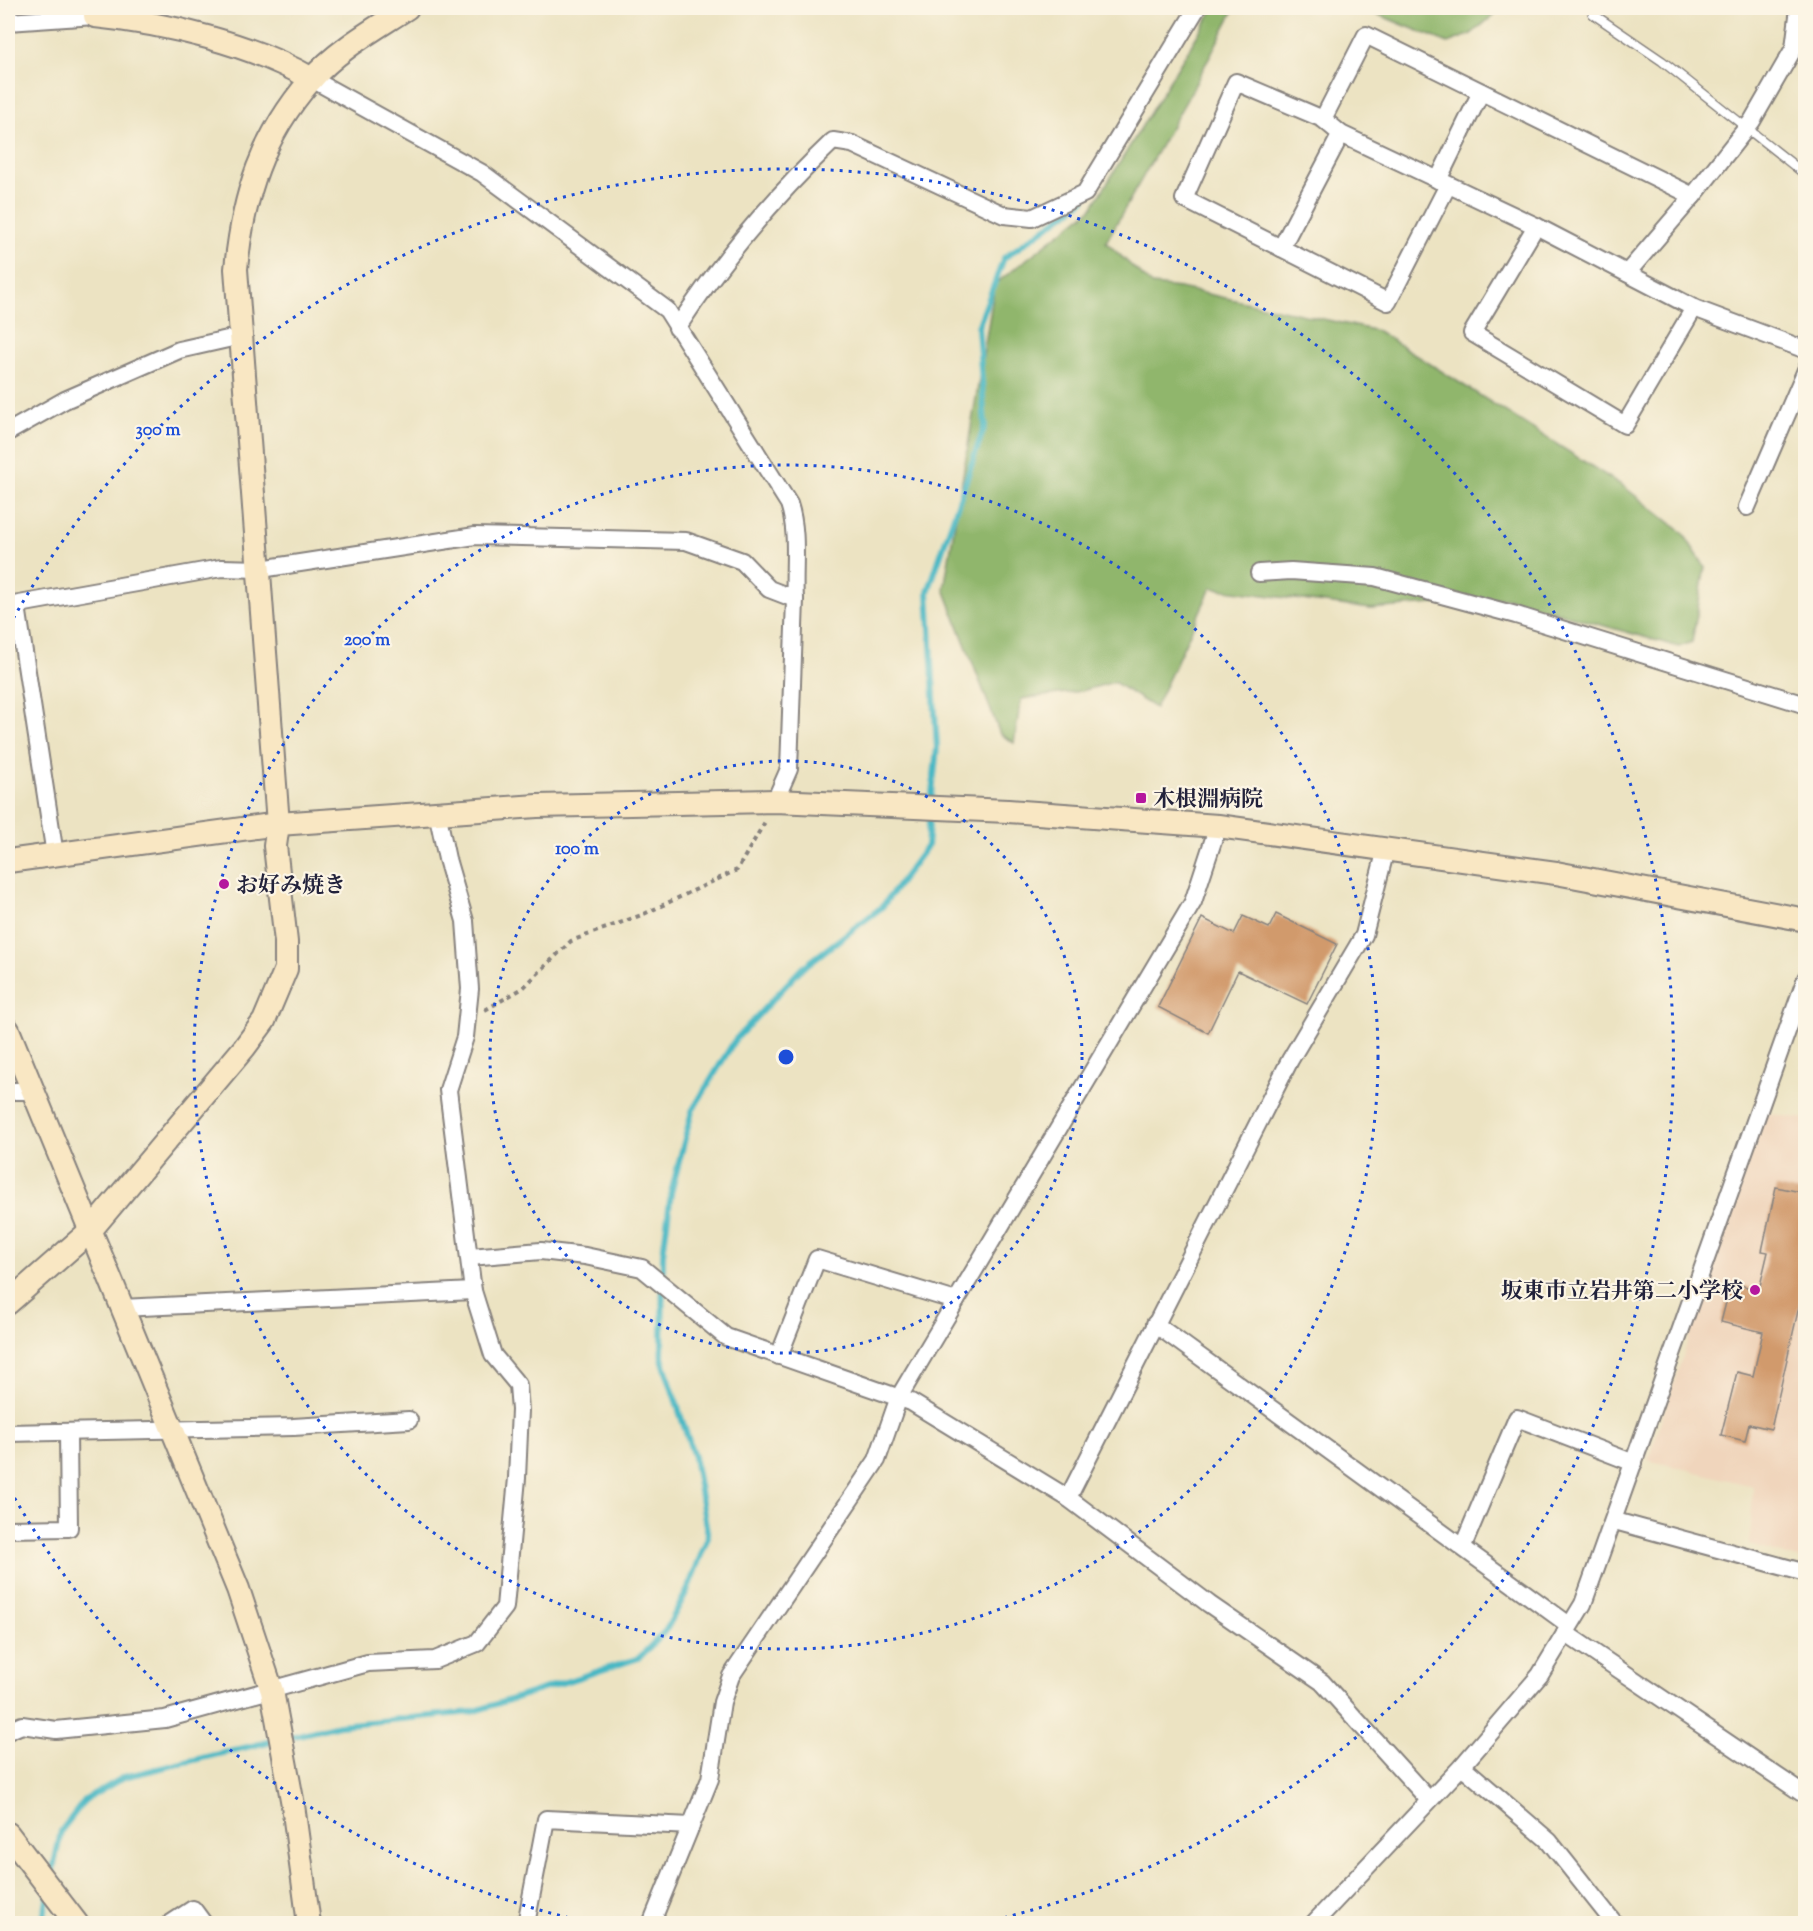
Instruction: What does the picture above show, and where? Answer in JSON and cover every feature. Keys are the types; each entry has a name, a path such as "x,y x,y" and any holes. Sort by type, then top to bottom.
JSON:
{"street":[{"path":"8,1303 90,1231 244,1048 264,1021 286,969 286,942 275,846 278,824 261,569 236,269 247,196 264,150 282,119 312,79 356,41 407,8"},
{"path":"677,328 699,295 800,173 833,141 852,144 1004,215 1032,218 1084,193 1197,8"},
{"path":"1627,273 1693,196 1747,127 1794,48 1799,8"},
{"path":"8,22 95,16 145,21 282,61 482,173 667,310 789,504 794,521 795,599 789,769 775,801"},
{"path":"1323,119 1366,35 1693,196"},
{"path":"1481,92 1443,183 1388,302 1184,199 1236,82 1323,119 1341,134 1443,183 1536,226 1694,308 1806,350"},
{"path":"1281,248 1341,134"},
{"path":"1536,226 1472,333 1625,426 1694,308"},
{"path":"8,432 65,400 179,350 241,336"},
{"path":"1747,507 1806,370"},
{"path":"55,855 12,606 221,568 261,569 475,536 686,541 742,561 769,589 795,599"},
{"path":"1259,573 1291,571 1375,577 1516,615 1806,705"},
{"path":"8,861 278,824 537,806 775,801 1019,811 1218,826 1556,873 1806,920"},
{"path":"8,1731 22,1725 56,1730 165,1719 368,1663 435,1660 477,1643 505,1607 517,1478 518,1385 493,1355 473,1291 448,1090 465,1036 470,989 465,921 447,859 437,812"},
{"path":"651,1923 710,1779 722,1702 730,1676 877,1460 899,1397 1193,902 1218,826"},
{"path":"1068,1498 1290,1060 1364,935 1386,849"},
{"path":"1313,1923 1462,1766 1540,1675 1583,1604 1615,1521 1806,978"},
{"path":"8,1030 238,1589 272,1691 293,1805 309,1923"},
{"path":"8,1091 32,1091"},
{"path":"470,1257 541,1251 585,1256 642,1268 726,1337 899,1397 1068,1498 1209,1604 1322,1682 1429,1800"},
{"path":"779,1356 817,1259 956,1301"},
{"path":"121,1308 473,1291"},
{"path":"1155,1324 1463,1546 1567,1629 1802,1793 1806,1791"},
{"path":"1463,1546 1517,1418 1634,1463"},
{"path":"8,1433 293,1427 409,1420"},
{"path":"8,1529 69,1528 68,1433"},
{"path":"1615,1521 1806,1573"},
{"path":"1462,1766 1550,1841 1616,1923"},
{"path":"526,1923 546,1819 691,1826"},
{"path":"8,1834 77,1923"},
{"path":"170,1923 193,1909 204,1923"}],"lane":[{"path":"1593,14 1662,61 1806,175"}],"path":[{"path":"466,1020 523,988 571,941 644,914 737,870 763,828 775,801"}],"shaded area":[{"name":"坂東市立岩井第二小学校","path":"1764,1113 1805,1119 1805,1561 1750,1545 1753,1486 1648,1460"}],"green space":[{"path":"1214,8 1235,8 1191,92 1106,242 1152,285 1180,288 1378,331 1623,486 1683,533 1705,567 1692,642 1679,647 1506,598 1371,609 1211,588 1155,708 1114,682 1081,691 1021,699 1014,743 1000,734 944,589 995,284 1092,208"},
{"path":"1369,8 1491,8 1495,14 1471,34 1448,43 1374,13"}],"building":[{"path":"1276,914 1337,944 1307,1004 1238,971 1208,1033 1158,1007 1202,918 1234,934 1243,916 1269,928"},
{"path":"1776,1187 1806,1193 1806,1276 1771,1429 1749,1424 1745,1441 1721,1435 1737,1372 1753,1376 1763,1332 1721,1322 1731,1283 1759,1290 1768,1252 1762,1251"}],"waterway":[{"path":"931,803 937,748 928,592 985,425 978,327 1004,258 1084,200"},
{"path":"286,1738 339,1725 472,1712 639,1658 666,1630 687,1591 708,1537 694,1457 662,1358 663,1254 671,1193 692,1111 735,1040 801,969 882,907 927,846 930,813"},
{"path":"51,1879 61,1831 85,1800 124,1777 276,1740"},
{"path":"42,1924 48,1895"}],"place":[{"name":"木根淵病院","path":"1141,798"},
{"name":"お好み焼き","path":"224,884"},
{"name":"坂東市立岩井第二小学校","path":"1755,1290"}]}
